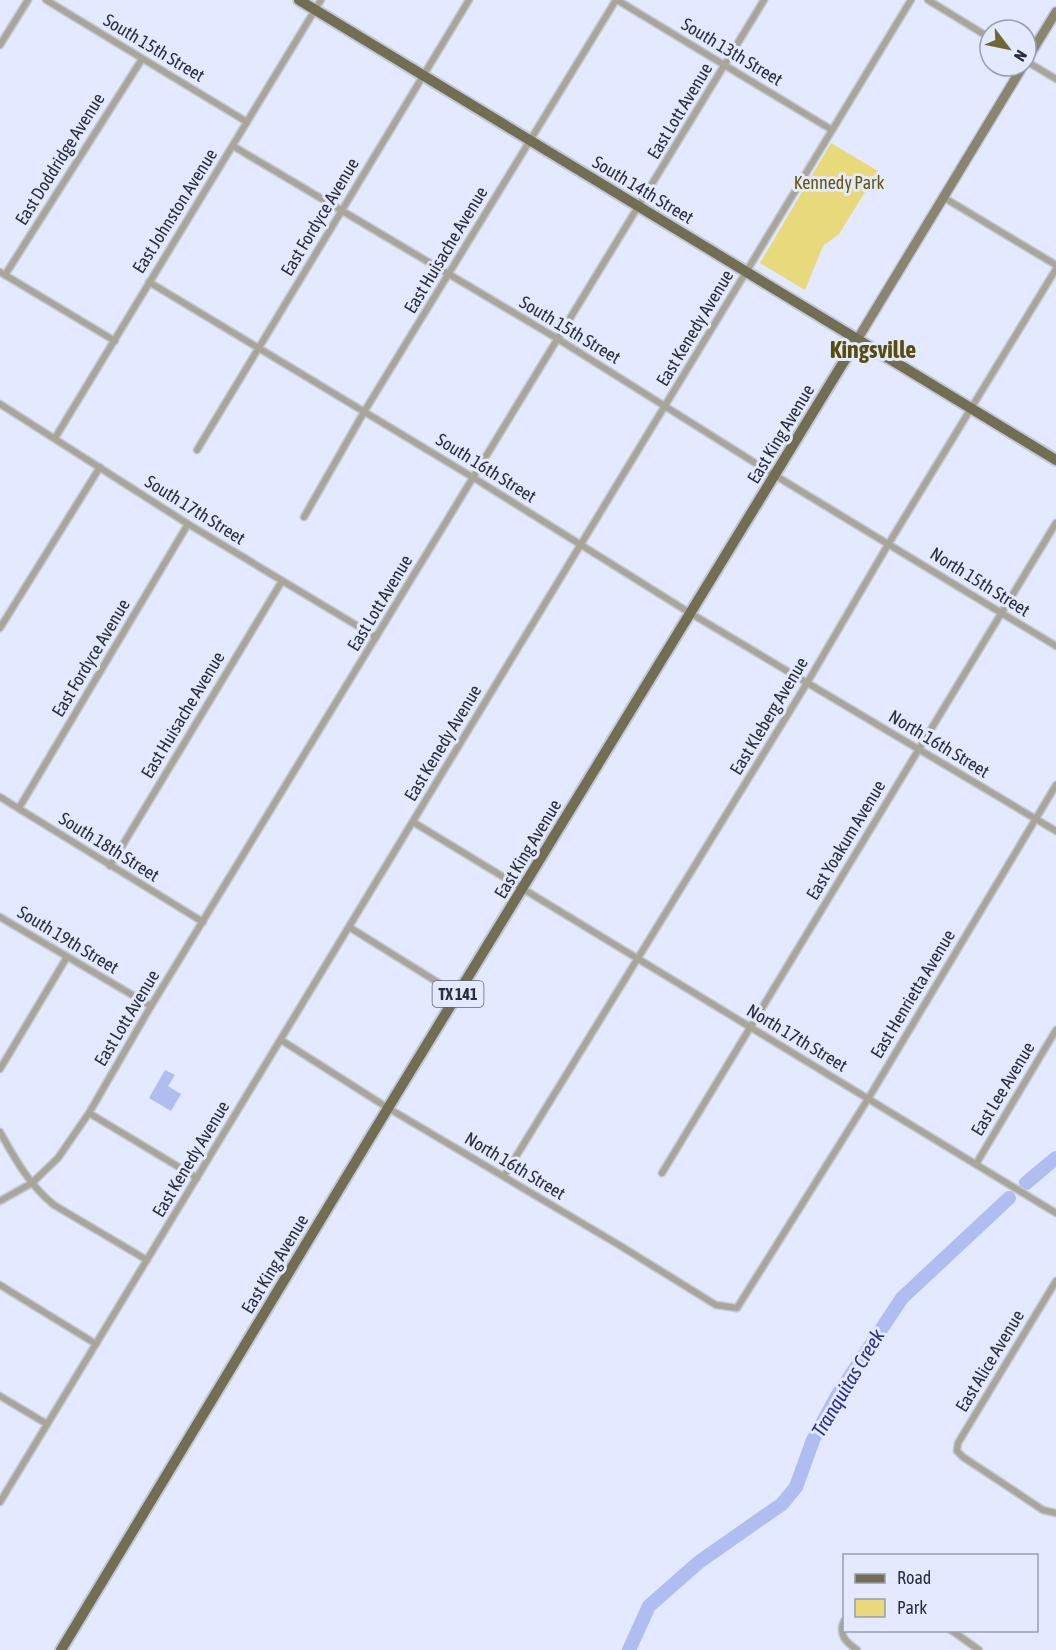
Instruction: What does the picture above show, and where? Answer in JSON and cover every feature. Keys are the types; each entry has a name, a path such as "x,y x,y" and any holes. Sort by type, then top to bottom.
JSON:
{"main road":[{"name":"South 14th Street","path":"298,0 318,5 423,76 1056,460"},
{"path":"1038,41 1056,12"},
{"name":"East King Avenue","path":"61,1650 388,1108 776,476 1016,78"}],"street":[{"path":"0,45 28,0"},
{"name":"South 15th Street","path":"46,0 247,122"},
{"name":"East Fordyce Avenue","path":"197,450 469,0"},
{"name":"South 13th Street","path":"617,0 832,130"},
{"name":"East Huisache Avenue","path":"304,517 364,412 617,0"},
{"name":"East Lott Avenue","path":"0,1201 32,1183 58,1158 89,1113 151,1006 764,0"},
{"name":"East Kenedy Avenue","path":"0,1502 911,0"},
{"path":"928,0 978,31"},
{"name":"East Johnston Avenue","path":"55,438 318,5"},
{"name":"East Doddridge Avenue","path":"2,273 141,58"},
{"path":"1038,69 1056,80"},
{"name":"South 15th Street","path":"233,146 558,339 776,476 889,543"},
{"path":"943,197 1056,267"},
{"name":"East Kleberg Avenue","path":"504,1176 807,683 1056,267"},
{"path":"2,273 115,341"},
{"name":"South 16th Street","path":"148,282 474,478 807,683"},
{"name":"South 17th Street","path":"0,404 188,524 376,637"},
{"path":"0,627 100,467"},
{"name":"East Yoakum Avenue","path":"662,1173 1056,523"},
{"name":"East Fordyce Avenue","path":"19,808 188,524"},
{"name":"North 15th Street","path":"889,543 1056,646"},
{"name":"East Huisache Avenue","path":"110,866 282,580"},
{"name":"North 16th Street","path":"807,683 1056,831"},
{"name":"East Henrietta Avenue","path":"737,1308 868,1099 1056,785"},
{"name":"South 18th Street","path":"0,797 202,922"},
{"path":"413,822 523,889"},
{"name":"North 17th Street","path":"523,889 1056,1213"},
{"name":"South 19th Street","path":"0,917 151,1006"},
{"path":"349,927 458,995"},
{"path":"0,1069 67,957"},
{"name":"East Lee Avenue","path":"976,1164 1056,1030"},
{"name":"North 16th Street","path":"281,1040 388,1108 716,1305 737,1308"},
{"path":"89,1113 197,1178"},
{"path":"0,1132 16,1161 41,1195 147,1260"},
{"name":"East Alice Avenue","path":"1056,1281 958,1443 957,1451 1043,1510 1056,1513"},
{"path":"0,1285 96,1344"},
{"path":"0,1396 47,1424"},
{"path":"843,1625 841,1633 845,1642 857,1650"},
{"path":"954,1632 979,1650"}],"green space":[{"name":"Kennedy Park","path":"831,143 878,171 839,234 823,246 805,290 760,263"}],"water":[{"path":"165,1070 175,1075 168,1086 181,1094 171,1111 149,1098"}],"waterway":[{"name":"Tranquitas Creek","path":"1026,1183 1056,1158"},
{"name":"Tranquitas Creek","path":"629,1650 649,1606 699,1562 782,1504 796,1487 813,1440 837,1396 902,1298 1009,1198"}],"district":[{"name":"Kingsville","path":"873,350"}]}
